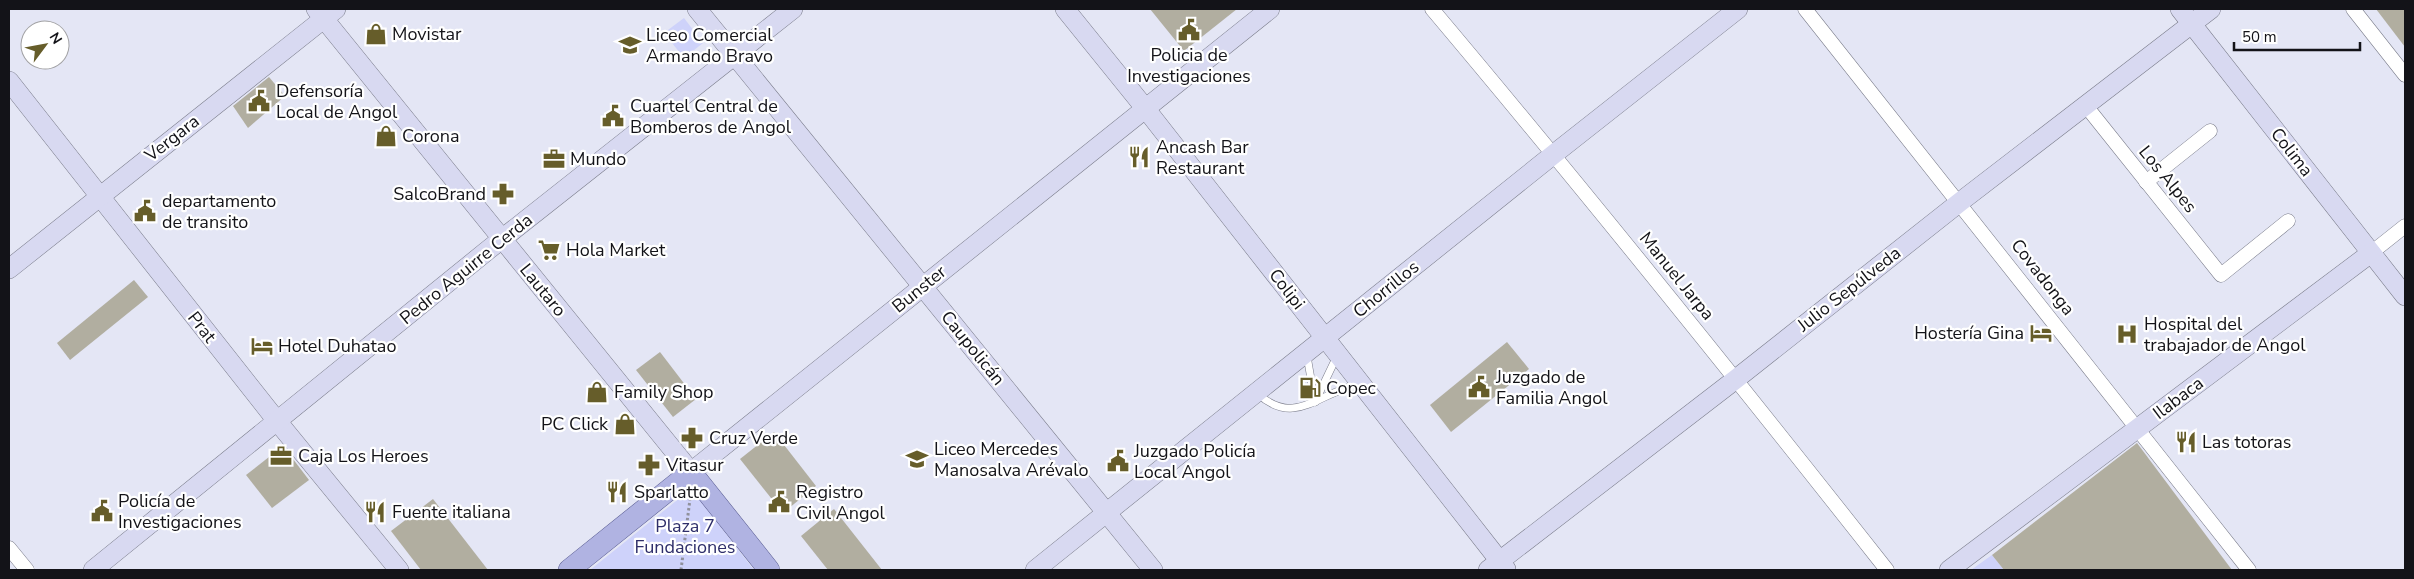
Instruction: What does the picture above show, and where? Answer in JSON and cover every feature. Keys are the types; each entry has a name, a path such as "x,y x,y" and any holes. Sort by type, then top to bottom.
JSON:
{"main road":[{"name":"Caupolicán","path":"697,9 1153,570"},
{"name":"Pedro Aguirre Cerda","path":"94,570 502,240 793,9"},
{"name":"Colipi","path":"1064,9 1145,108 1326,338 1498,567"},
{"name":"Bunster","path":"569,570 1270,9"},
{"name":"Chorrillos","path":"1035,570 1738,9"},
{"name":"Colima","path":"2180,9 2405,296"},
{"name":"Julio Sepúlveda","path":"1498,567 1960,202 2211,9"},
{"name":"Vergara","path":"9,269 325,12"},
{"name":"Lautaro","path":"325,12 502,240 769,570"},
{"name":"Prat","path":"9,81 277,421 398,570"},
{"name":"Ilabaca","path":"1949,570 2371,252"}],"street":[{"name":"Manuel Jarpa","path":"1432,9 1554,154 1887,570"},
{"name":"Covadonga","path":"1805,9 1960,202 2248,570"},
{"path":"2352,9 2405,75"},
{"name":"Los Alpes","path":"2086,106 2221,274 2288,221"},
{"path":"2146,182 2210,131"},
{"name":"Ilabaca","path":"2371,252 2405,226"},
{"path":"9,548 27,570"}],"lane":[{"path":"1306,354 1315,403"},
{"path":"1315,403 1338,354"},
{"path":"1257,393 1264,400 1283,408 1294,409 1315,403 1335,390 1361,384"}],"path":[{"path":"681,570 690,497"}],"green space":[{"path":"684,18 703,43 684,58 664,33"},
{"name":"Plaza 7 Fundaciones","path":"691,489 754,570 590,570"},
{"path":"1992,555 2004,570 1971,570"}],"building":[{"name":"Policia de Investigaciones","path":"1150,9 1237,9 1184,51"},
{"path":"2376,9 2405,9 2405,47"},
{"name":"Defensoría Local de Angol","path":"269,77 285,96 248,128 233,106"},
{"path":"134,280 148,297 70,360 57,343"},
{"name":"Juzgado de Familia Angol","path":"1507,342 1529,369 1451,432 1430,405"},
{"path":"660,352 696,399 673,417 636,370"},
{"path":"774,432 816,486 783,513 740,459"},
{"path":"2137,443 2232,570 2004,570 1992,555"},
{"path":"283,446 309,480 272,508 246,475"},
{"path":"433,499 488,570 421,570 391,531"},
{"path":"834,509 882,570 828,570 801,536"}],"place":[{"name":"Policia de Investigaciones","path":"1189,30"},
{"name":"Movistar","path":"376,34"},
{"name":"Liceo Comercial Armando Bravo","path":"630,45"},
{"name":"Defensoría Local de Angol","path":"259,101"},
{"name":"Cuartel Central de Bomberos de Angol","path":"613,116"},
{"name":"Corona","path":"386,136"},
{"name":"Ancash Bar Restaurant","path":"1139,157"},
{"name":"Mundo","path":"554,159"},
{"name":"SalcoBrand","path":"503,194"},
{"name":"departamento de transito","path":"145,211"},
{"name":"Hola Market","path":"549,250"},
{"name":"Hostería Gina","path":"2041,333"},
{"name":"Hospital del trabajador de Angol","path":"2127,334"},
{"name":"Hotel Duhatao","path":"262,346"},
{"name":"Juzgado de Familia Angol","path":"1479,387"},
{"name":"Copec","path":"1310,388"},
{"name":"Family Shop","path":"597,392"},
{"name":"PC Click","path":"625,424"},
{"name":"Cruz Verde","path":"692,438"},
{"name":"Las totoras","path":"2186,442"},
{"name":"Caja Los Heroes","path":"281,456"},
{"name":"Liceo Mercedes Manosalva Arévalo","path":"917,459"},
{"name":"Juzgado Policía Local Angol","path":"1118,461"},
{"name":"Vitasur","path":"649,465"},
{"name":"Sparlatto","path":"617,492"},
{"name":"Registro Civil Angol","path":"779,502"},
{"name":"Policía de Investigaciones","path":"102,511"},
{"name":"Fuente italiana","path":"375,512"}]}
